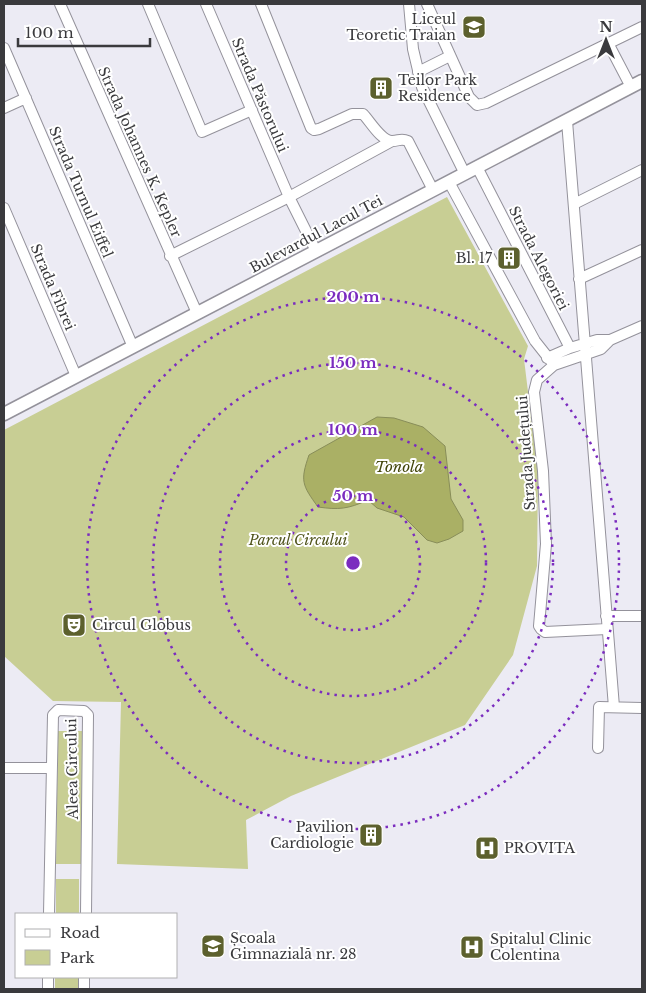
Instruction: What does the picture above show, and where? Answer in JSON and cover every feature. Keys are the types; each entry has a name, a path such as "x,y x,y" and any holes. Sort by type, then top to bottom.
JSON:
{"main road":[{"name":"Bulevardul Lacul Tei","path":"4,414 636,84"}],"street":[{"name":"Strada Johannes K. Kepler","path":"60,4 196,314"},
{"path":"148,4 202,132 252,110"},
{"name":"Strada Păstorului","path":"206,4 289,197 316,251"},
{"path":"261,4 311,128 319,130 358,113 362,114 379,133 392,141"},
{"path":"409,4 413,49 418,72 429,102 464,174"},
{"path":"427,4 469,97 477,105 486,103 642,26"},
{"path":"608,43 636,84"},
{"name":"Strada Turnul Eiffel","path":"4,48 133,347"},
{"path":"418,72 450,56"},
{"path":"4,108 26,98"},
{"path":"567,121 614,708"},
{"path":"289,197 392,141 401,139 408,142 433,190"},
{"name":"Strada Alegoriei","path":"477,167 570,348"},
{"path":"574,204 642,170"},
{"path":"450,182 535,340 550,362"},
{"name":"Strada Johannes K. Kepler","path":"170,256 289,197"},
{"name":"Strada Fibrei","path":"4,208 76,376"},
{"path":"580,279 642,250"},
{"path":"550,362 570,348 601,348 610,340 642,326"},
{"path":"550,362 585,349"},
{"name":"Strada Județului","path":"550,362 537,380 534,392 543,470 546,544 539,626 545,632 607,629"},
{"path":"606,616 642,616"},
{"path":"598,748 599,707 642,708"},
{"name":"Aleea Circului","path":"49,913 53,715 58,710 84,711 88,715 86,913"},
{"name":"Aleea Circului","path":"4,768 51,768"}],"green space":[{"name":"Parcul Circului","path":"447,197 528,346 524,359 538,474 537,566 513,655 465,725 291,796 246,820 248,869 117,864 121,702 53,701 4,656 4,430"},
{"path":"58,731 82,731 81,864 56,864"},
{"path":"56,879 79,879 79,913 56,913"},
{"path":"55,978 78,978 78,989 55,989"}],"water":[{"name":"Tonola","path":"377,417 394,418 423,427 445,446 451,499 463,520 463,531 437,543 427,540 404,517 377,508 368,500 343,508 318,507 304,482 304,471 309,455"}],"place":[{"name":"Liceul Teoretic Traian","path":"474,27"},
{"name":"Teilor Park Residence","path":"381,88"},
{"name":"Bl. 17","path":"509,258"},
{"name":"Circul Globus","path":"74,625"},
{"name":"Pavilion Cardiologie","path":"371,835"},
{"name":"PROVITA","path":"487,848"},
{"name":"Școala Gimnazială nr. 28","path":"213,946"},
{"name":"Spitalul Clinic Colentina","path":"472,947"}]}
